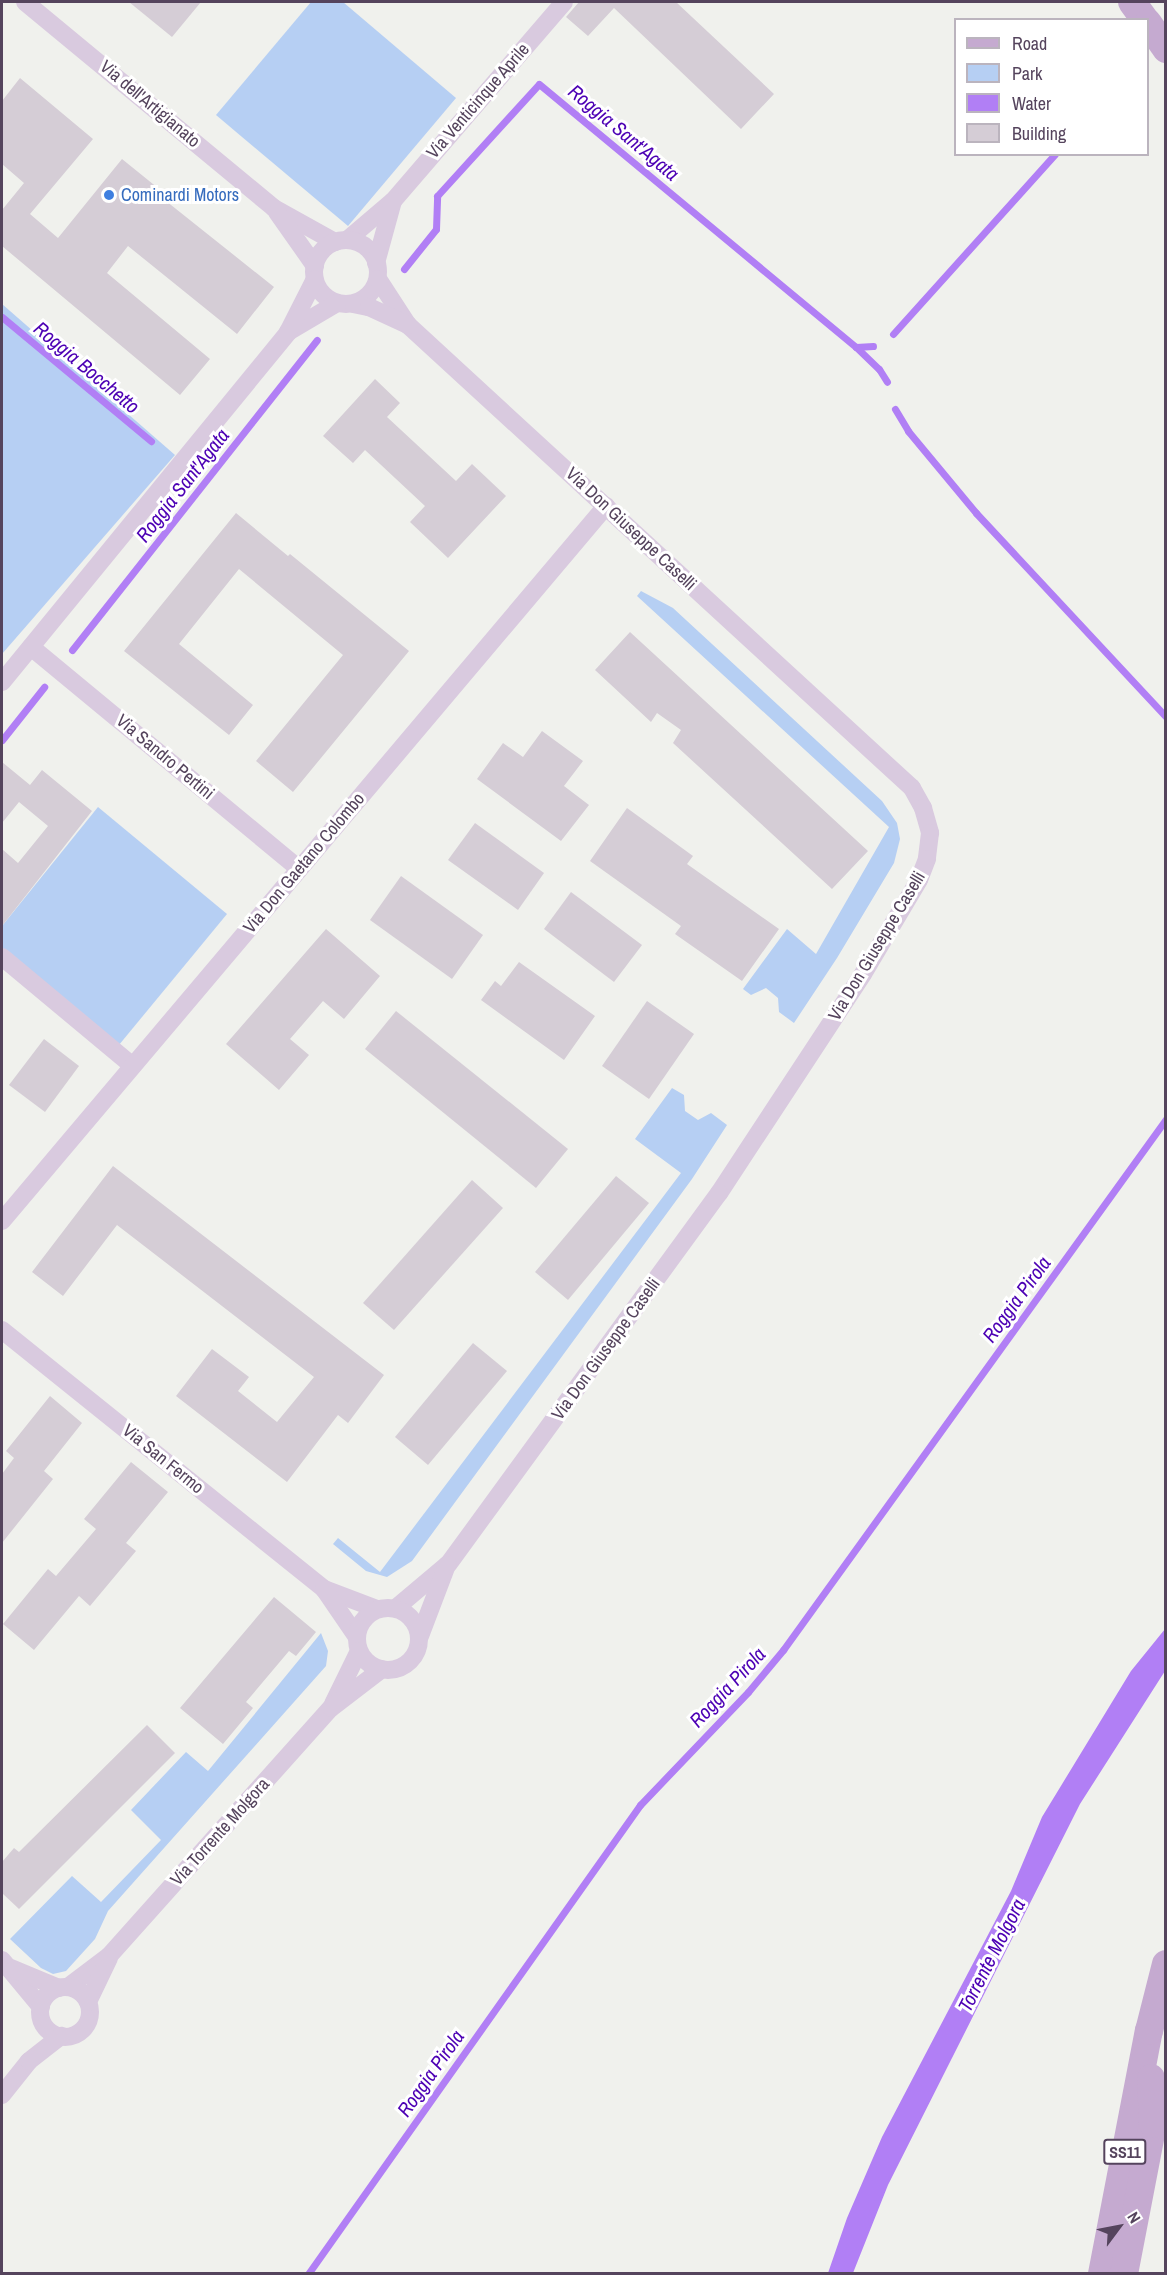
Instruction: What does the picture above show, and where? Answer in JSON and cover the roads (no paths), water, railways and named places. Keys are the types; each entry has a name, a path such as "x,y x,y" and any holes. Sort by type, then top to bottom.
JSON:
{"main road":[{"path":"1132,2 1144,18"},
{"path":"1149,24 1166,49"},
{"name":"SS11","path":"1102,2274 1149,2031 1166,1964"},
{"path":"1124,2274 1153,2124 1149,2031"}],"street":[{"name":"Via dell'Artigianato","path":"25,2 274,208 341,241"},
{"name":"Via Venticinque Aprile","path":"341,241 393,201 564,2"},
{"name":"Via Venticinque Aprile","path":"377,271 393,201"},
{"name":"Via dell'Artigianato","path":"274,208 315,272"},
{"path":"2,682 288,332 326,248 341,241 365,247 377,271 369,295 345,303 288,332"},
{"name":"Via Don Giuseppe Caselli","path":"377,271 408,326"},
{"path":"315,272 322,294 345,303"},
{"name":"Via Don Giuseppe Caselli","path":"345,303 369,307 408,326 912,788 928,821 930,847 921,876 863,974 719,1193 448,1564 420,1636"},
{"name":"Via Don Gaetano Colombo","path":"2,1221 606,506"},
{"name":"Via Sandro Pertini","path":"31,646 299,869"},
{"path":"2,957 133,1066"},
{"name":"Via San Fermo","path":"2,1330 324,1589"},
{"name":"Via Don Giuseppe Caselli","path":"387,1608 448,1564"},
{"path":"324,1589 387,1608 414,1620 420,1636"},
{"path":"324,1589 358,1644 364,1658 382,1670"},
{"name":"Via Torrente Molgora","path":"331,1708 358,1644 364,1617 387,1608"},
{"name":"Via Torrente Molgora","path":"40,2007 49,1993 63,1987 109,1956 331,1708 382,1670 400,1668 410,1662 416,1654 420,1636"},
{"name":"Via Torrente Molgora","path":"2,2095 29,2061 61,2036 69,2036 83,2028 90,2012 88,2002 109,1956"},
{"path":"5,1964 63,1987 77,1990 88,2002"},
{"path":"5,1964 40,2007 44,2026 61,2036"},
{"name":"Via Torrente Molgora","path":"29,2061 44,2026"}],"water":[{"name":"Torrente Molgora","path":"1165,1629 1165,1671 1080,1804 888,2185 853,2273 828,2273 847,2218 882,2137 1011,1891 1042,1817 1131,1671"}],"waterway":[{"name":"Roggia Sant'Agata","path":"404,269 436,229 437,196 539,84 856,347 873,346"},
{"name":"Roggia Sant'Agata","path":"893,334 1053,156"},
{"name":"Roggia Bocchetto","path":"2,317 151,441"},
{"name":"Roggia Sant'Agata","path":"72,650 317,340"},
{"path":"856,347 879,369 887,382"},
{"path":"895,409 908,431 976,513 1166,717"},
{"name":"Roggia Sant'Agata","path":"2,740 44,687"},
{"name":"Roggia Pirola","path":"308,2274 640,1805 748,1692 783,1650 1166,1119"}],"place":[{"name":"Cominardi Motors","path":"109,195"}]}
